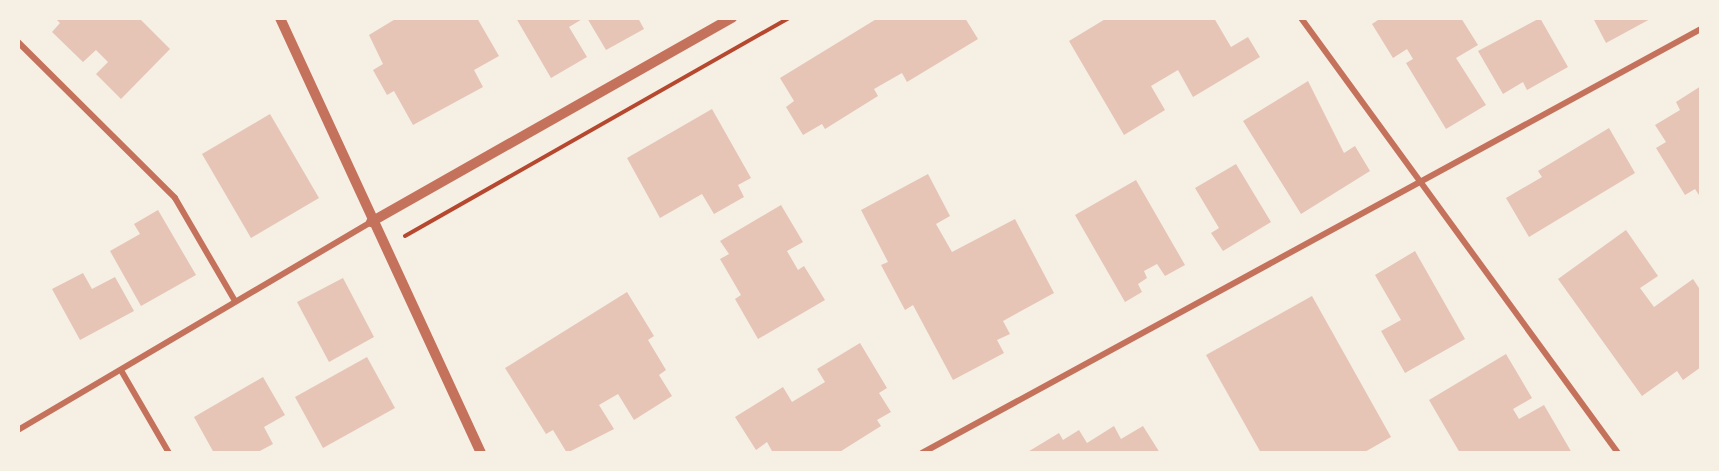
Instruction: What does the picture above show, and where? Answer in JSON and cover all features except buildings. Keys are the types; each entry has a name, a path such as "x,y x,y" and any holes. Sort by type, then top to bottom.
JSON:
{"street":[{"path":"280,18 371,222 481,453"},
{"path":"18,420 20,429 122,372 235,301 371,222 732,18"},
{"path":"1301,18 1423,180 1618,453"},
{"path":"922,453 1701,28"},
{"path":"18,42 175,198 235,301"},
{"path":"122,372 169,453"}],"path":[{"path":"397,241 788,18"}]}
